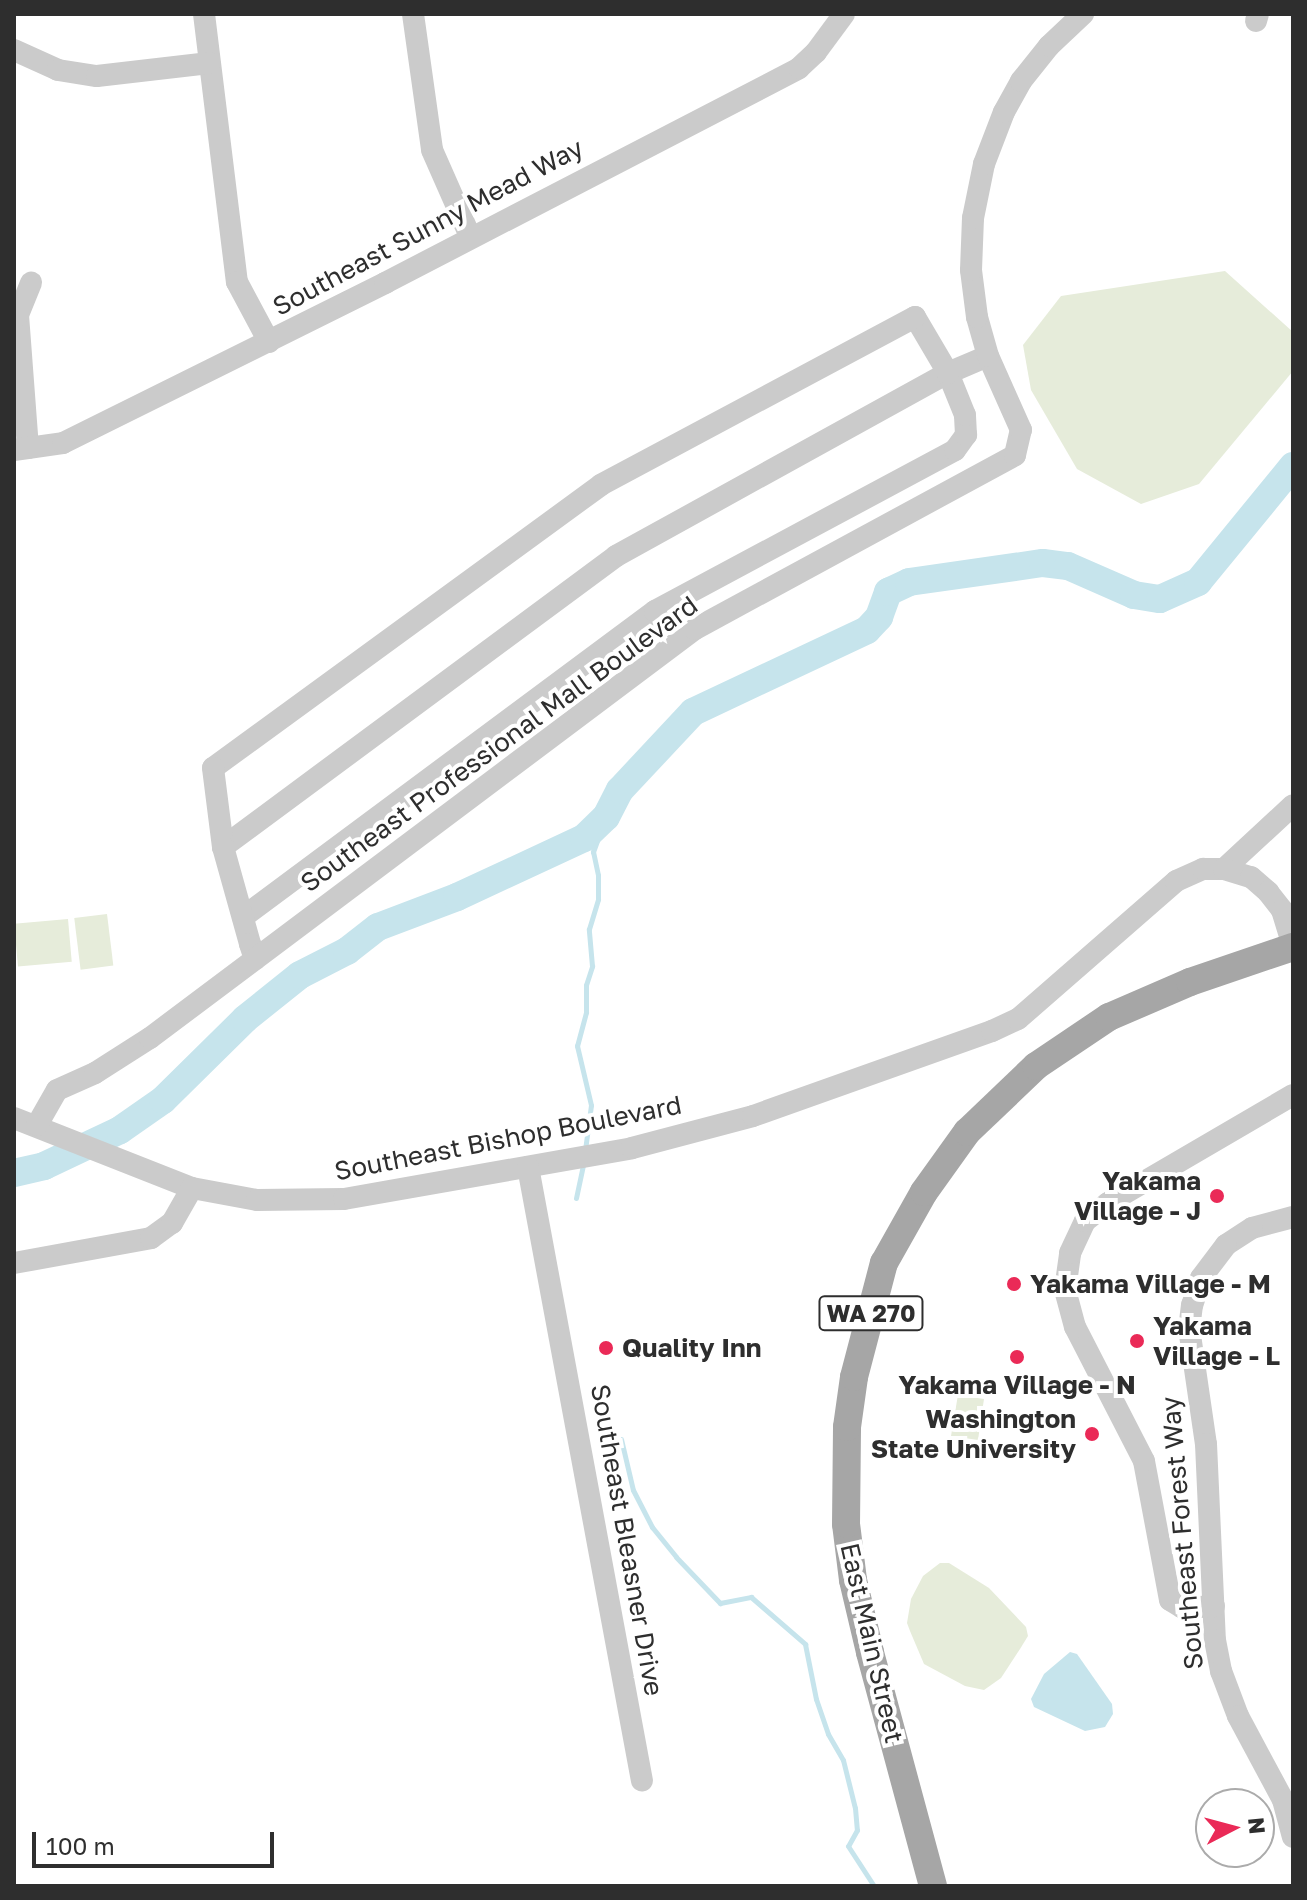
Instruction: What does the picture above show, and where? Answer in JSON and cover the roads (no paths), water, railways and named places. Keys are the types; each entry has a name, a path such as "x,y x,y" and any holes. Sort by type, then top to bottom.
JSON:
{"main road":[{"name":"East Main Street","path":"933,1886 870,1652 853,1580 846,1524 847,1427 854,1377 884,1263 924,1192 967,1132 1036,1066 1109,1017 1190,982 1293,947"}],"street":[{"path":"204,14 237,282 246,305 269,342"},
{"path":"413,14 432,150 470,236"},
{"name":"Southeast Sunny Mead Way","path":"21,449 63,443 269,342 799,68 816,52 844,14"},
{"name":"Southeast Professional Mall Boulevard","path":"46,1128 57,1090 95,1073 150,1038 695,629 1015,455 1021,430 988,356 977,317 971,270 973,218 984,164 1004,112 1021,81 1083,14"},
{"path":"14,50 58,70 97,76 209,63"},
{"path":"21,449 18,315 31,283"},
{"path":"243,917 655,611 955,450 966,435 965,415 948,373 915,317 615,477 213,768 223,847 243,917 255,959"},
{"path":"223,847 616,556 948,373 988,356"},
{"path":"1224,869 1293,805"},
{"name":"Southeast Bishop Boulevard","path":"14,1118 46,1128 192,1188 257,1200 311,1202 609,1152 753,1116 992,1031 1018,1019 1176,881 1203,869 1224,869"},
{"path":"1224,869 1251,877 1268,892 1282,910 1293,947"},
{"path":"1214,1606 1183,1608 1170,1600 1144,1461 1075,1327 1065,1290 1070,1253 1085,1221 1108,1203 1293,1095"},
{"name":"Southeast Bleasner Drive","path":"528,1167 642,1781"},
{"path":"14,1263 151,1238 172,1223 192,1188"},
{"name":"Southeast Forest Way","path":"1293,1217 1252,1228 1226,1245 1201,1278 1192,1305 1190,1349 1206,1444 1215,1640 1229,1698 1283,1800 1293,1837"}],"water":[{"path":"1070,1652 1077,1654 1112,1704 1113,1714 1105,1727 1085,1731 1034,1707 1031,1699 1044,1674"}],"waterway":[{"path":"14,1173 44,1166 120,1130 163,1100 245,1019 300,975 347,951 378,927 457,897 584,838 606,817 620,790 693,712 867,630 879,617 888,592 909,582 1043,563 1068,566 1134,595 1160,599 1198,582 1293,466"},
{"path":"585,1150 591,1105 577,1046 586,1012 586,985 592,966 589,929 598,899 598,875 593,852 606,817"},
{"path":"576,1198 583,1164"},
{"path":"621,1439 633,1490 652,1527 676,1557 720,1603 751,1597 805,1644 816,1699 828,1734 843,1760 855,1808 857,1830 848,1846 874,1886"}],"place":[{"name":"Yakama Village - J","path":"1217,1196"},
{"name":"Yakama Village - M","path":"1014,1284"},
{"name":"Yakama Village - L","path":"1137,1341"},
{"name":"Quality Inn","path":"606,1348"},
{"name":"Yakama Village - N","path":"1017,1357"},
{"name":"Washington State University","path":"1092,1434"}]}
